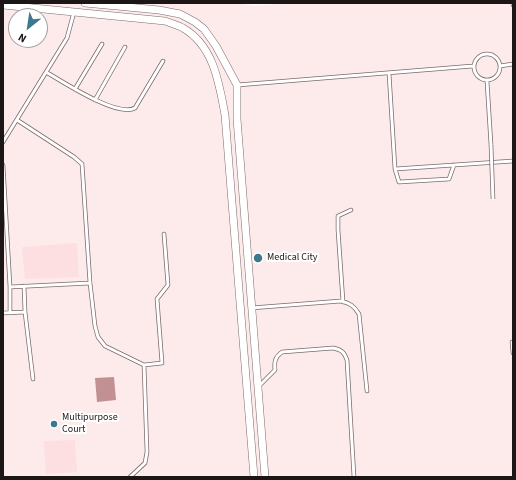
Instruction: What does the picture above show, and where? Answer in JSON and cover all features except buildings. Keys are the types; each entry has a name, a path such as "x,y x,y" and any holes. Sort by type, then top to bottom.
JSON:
{"street":[{"path":"85,3 159,10 180,14 195,22 204,29 218,50 237,85 237,119 264,477"},
{"path":"3,5 165,21 182,27 195,36 210,56 220,90 225,115 254,477"},
{"path":"210,56 218,50"}],"lane":[{"path":"3,142 67,38 74,12"},
{"path":"75,88 102,44"},
{"path":"95,100 126,47"},
{"path":"484,54 493,55 497,58 500,66 500,70 495,78 487,81 476,75 473,66 476,58 484,54"},
{"path":"46,72 95,100 118,109 134,110 163,61"},
{"path":"500,66 513,64"},
{"path":"237,85 473,66"},
{"path":"389,73 395,169 399,182 449,179 454,165"},
{"path":"487,81 493,199"},
{"path":"17,120 74,157 82,164 90,283 95,326 98,337 105,346 144,365 162,363 157,299 168,285 164,234"},
{"path":"395,169 513,161"},
{"path":"3,165 10,287 10,313"},
{"path":"343,302 338,216 351,210"},
{"path":"3,252 8,252"},
{"path":"10,287 90,283"},
{"path":"24,286 25,312 33,379"},
{"path":"251,308 332,302 348,303 355,308 359,314 367,391"},
{"path":"3,314 25,312"},
{"path":"513,342 513,353"},
{"path":"258,389 262,382 275,370 274,363 277,356 282,352 333,348 340,349 344,352 347,360 354,477"},
{"path":"130,477 145,463 147,452 144,365"}],"shaded area":[{"name":"Medical City","path":"3,3 238,3 254,6 289,3 513,3 513,477 3,477"},
{"path":"77,243 79,277 25,279 22,247"},
{"path":"114,377 116,400 97,402 95,378"},
{"path":"75,440 77,472 46,474 44,441"}],"place":[{"name":"Medical City","path":"258,258"},
{"name":"Multipurpose Court","path":"54,424"}]}
